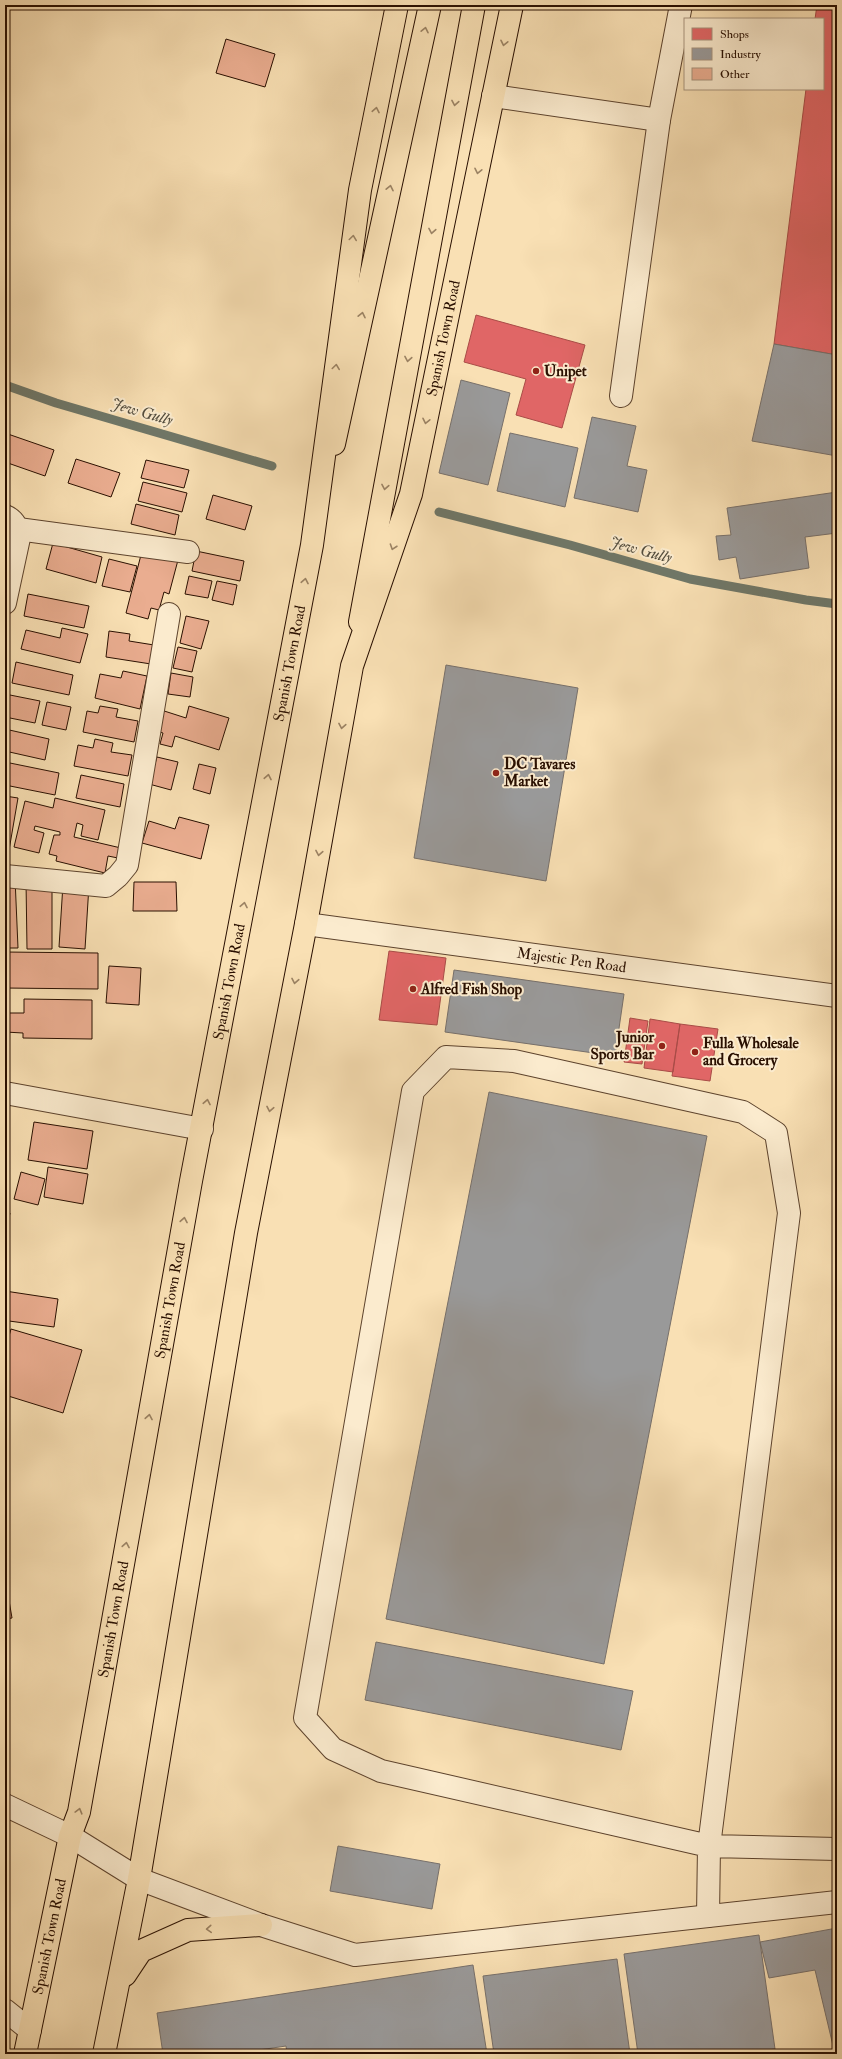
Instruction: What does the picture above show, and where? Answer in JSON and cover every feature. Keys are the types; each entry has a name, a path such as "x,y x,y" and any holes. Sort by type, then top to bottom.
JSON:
{"main road":[{"name":"Spanish Town Road","path":"312,545 360,190 397,5"},
{"name":"Spanish Town Road","path":"25,2054 70,1836 79,1812 202,1129 312,545 430,5"},
{"name":"Spanish Town Road","path":"104,2054 140,1879 246,1233 306,924 474,5"},
{"name":"Spanish Town Road","path":"352,666 411,494 512,5"},
{"path":"118,1985 140,1951 188,1930 261,1925"}],"street":[{"path":"622,396 659,120 681,5"},
{"path":"493,96 659,120"},
{"path":"12,522 188,552"},
{"path":"5,603 19,538 12,522"},
{"path":"5,876 106,886 118,876 127,865 169,614"},
{"name":"Majestic Pen Road","path":"306,924 837,996"},
{"path":"708,1916 709,1846 789,1213 776,1133 743,1112 514,1061 446,1057 413,1091 305,1718 333,1748 381,1771 709,1846 837,1849"},
{"path":"5,1094 202,1129"},
{"path":"5,1805 70,1836 140,1879 261,1925 355,1955 837,1902"},
{"path":"5,2010 30,2030"}],"building: Shops":[{"path":"817,5 837,5 837,355 774,344 806,90 824,90 824,18 815,18"},
{"name":"Unipet","path":"476,315 585,345 562,428 516,415 526,379 464,362"},
{"name":"Alfred Fish Shop","path":"389,951 446,958 437,1025 379,1020"},
{"path":"630,1018 648,1021 642,1064 624,1062"},
{"name":"Junior Sports Bar","path":"650,1019 680,1024 673,1072 644,1068"},
{"name":"Fulla Wholesale and Grocery","path":"680,1024 718,1029 710,1081 672,1076"}],"building: Industry":[{"path":"774,344 837,355 837,456 752,441"},
{"path":"461,380 510,393 488,485 439,473"},
{"path":"592,417 636,426 627,466 647,470 638,512 574,498"},
{"path":"510,433 578,448 565,507 497,491"},
{"path":"837,492 837,533 805,537 809,568 740,579 736,557 719,560 716,536 731,535 727,508"},
{"name":"DC Tavares Market","path":"446,665 578,688 546,881 414,858"},
{"path":"454,970 624,994 615,1056 445,1032"},
{"path":"489,1092 707,1136 604,1664 386,1619"},
{"path":"376,1642 633,1691 621,1750 365,1700"},
{"path":"338,1846 440,1864 432,1909 330,1891"},
{"path":"837,1928 837,2054 835,2054 815,1970 769,1978 760,1942"},
{"path":"759,1935 775,2049 735,2054 638,2054 624,1954"},
{"path":"617,1959 630,2054 494,2054 483,1976"},
{"path":"473,1965 487,2054 287,2054 286,2046 232,2054 163,2054 157,2013"}],"building: Other":[{"path":"226,39 275,54 265,87 216,73"},
{"path":"5,433 54,450 45,476 5,462"},
{"path":"76,459 120,473 111,497 68,483"},
{"path":"146,460 189,470 184,488 141,478"},
{"path":"143,482 187,493 182,512 138,501"},
{"path":"213,495 252,506 245,530 206,519"},
{"path":"136,504 179,515 175,535 131,524"},
{"path":"53,543 102,557 96,583 46,569"},
{"path":"142,551 178,560 169,594 164,592 159,610 151,608 148,619 126,613"},
{"path":"196,551 244,561 240,581 192,571"},
{"path":"109,559 137,566 130,592 102,586"},
{"path":"189,576 212,581 208,598 185,594"},
{"path":"217,581 237,585 233,605 212,600"},
{"path":"28,594 89,606 84,628 24,616"},
{"path":"186,616 209,621 201,649 180,643"},
{"path":"62,628 88,634 80,663 21,649 26,630 60,638"},
{"path":"109,631 130,634 129,641 154,645 151,664 106,657"},
{"path":"178,647 197,651 192,672 173,668"},
{"path":"16,662 73,675 69,695 12,683"},
{"path":"123,671 147,676 140,709 95,698 100,674 121,678"},
{"path":"171,673 193,677 190,697 168,694"},
{"path":"5,694 40,701 35,723 5,717"},
{"path":"47,702 71,707 66,730 42,725"},
{"path":"100,706 118,709 116,717 138,721 134,742 83,732 87,711 98,713"},
{"path":"189,706 229,718 219,750 175,736 172,747 160,744 163,733 152,730 158,709 186,718"},
{"path":"5,729 49,739 45,760 5,751"},
{"path":"95,739 113,743 111,752 132,755 128,776 74,766 78,745 93,748"},
{"path":"157,757 178,762 171,790 149,784"},
{"path":"5,762 59,773 55,795 5,785"},
{"path":"199,764 216,768 210,794 193,789"},
{"path":"81,775 124,784 120,807 76,798"},
{"path":"5,796 18,798 8,856 5,855"},
{"path":"55,798 105,810 98,840 81,836 83,825 77,823 74,837 121,848 118,858 108,856 105,873 56,861 57,856 49,854 54,835 60,835 60,832 35,826 34,830 44,833 39,853 14,847 25,801 53,808"},
{"path":"179,817 209,825 201,859 142,843 149,821 175,829"},
{"path":"5,878 15,878 18,948 5,948"},
{"path":"26,881 52,881 52,949 27,949"},
{"path":"134,882 176,882 177,911 133,911"},
{"path":"63,884 89,885 85,949 59,947"},
{"path":"5,952 98,953 98,989 5,988"},
{"path":"109,966 141,968 139,1005 106,1003"},
{"path":"24,999 92,1000 92,1039 23,1038 23,1033 5,1032 5,1013 24,1013"},
{"path":"34,1122 93,1131 87,1169 28,1160"},
{"path":"48,1167 88,1174 83,1204 44,1197"},
{"path":"21,1172 45,1179 38,1205 14,1199"},
{"path":"5,1212 10,1213 7,1227 5,1226"},
{"path":"5,1291 58,1299 54,1327 9,1321 5,1331"},
{"path":"11,1329 82,1350 63,1413 5,1395 5,1350"},
{"path":"5,1577 12,1618 5,1619"}],"waterway":[{"name":"Jew Gully","path":"5,385 56,403 272,466"},
{"name":"Jew Gully","path":"439,512 570,545 690,579 806,600 837,604"}],"place":[{"name":"Unipet","path":"536,371"},
{"name":"DC Tavares Market","path":"496,773"},
{"name":"Alfred Fish Shop","path":"413,989"},
{"name":"Junior Sports Bar","path":"662,1046"},
{"name":"Fulla Wholesale and Grocery","path":"695,1052"}]}
